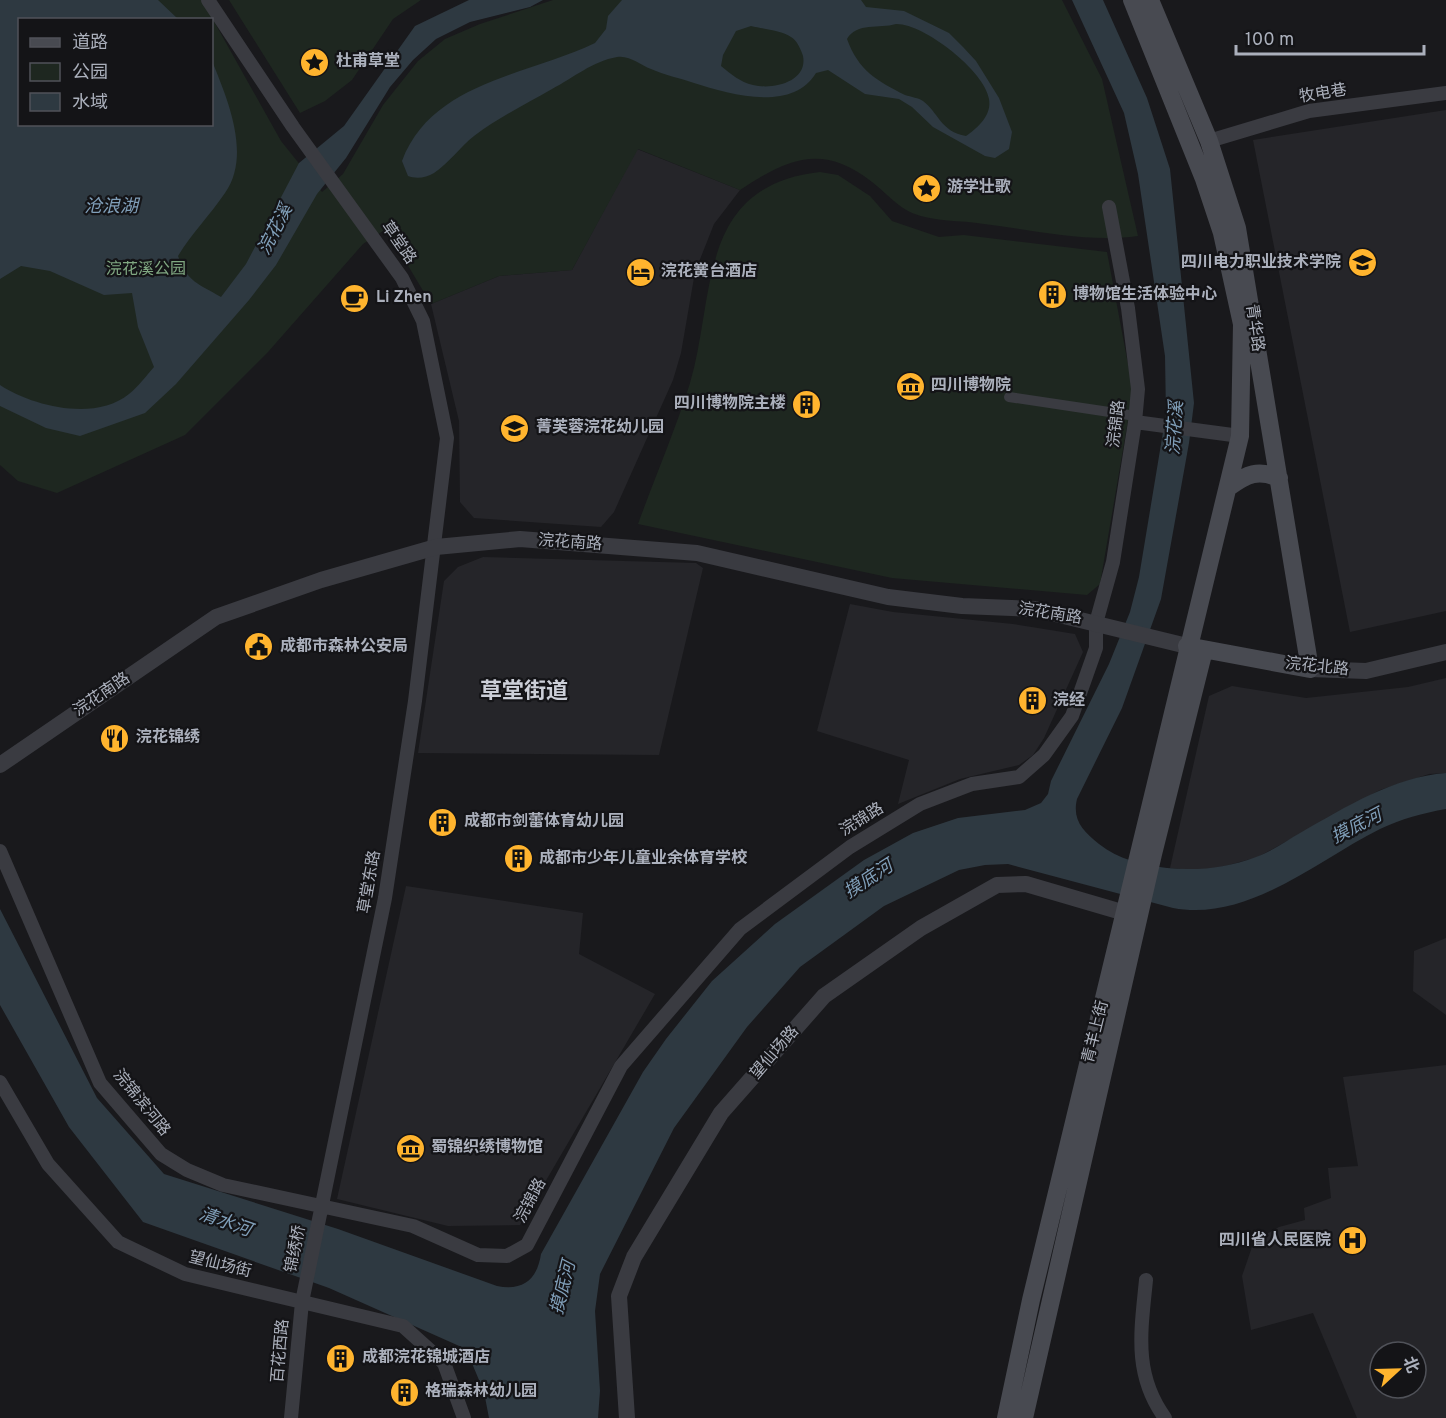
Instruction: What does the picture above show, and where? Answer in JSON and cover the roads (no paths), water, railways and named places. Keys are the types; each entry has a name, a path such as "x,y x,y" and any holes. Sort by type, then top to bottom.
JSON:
{"main road":[{"name":"青华路","path":"1132,0 1204,179 1222,233 1242,324 1240,436 1195,648"},
{"name":"青华路","path":"1150,0 1209,141 1239,237 1310,669"},
{"path":"1229,487 1253,473 1265,472 1279,478"},
{"name":"浣花北路","path":"1195,648 1310,669"},
{"name":"青羊上街","path":"1006,1418 1031,1300 1146,853 1195,648"},
{"name":"青羊上街","path":"1024,1418 1131,909"}],"street":[{"name":"草堂路","path":"208,0 303,141 402,278 423,321 447,438 436,547"},
{"name":"牧电巷","path":"1209,141 1309,111 1446,93"},
{"name":"浣锦路","path":"320,1211 412,1226 478,1255 507,1256 526,1245 621,1066 740,929 850,846 920,804 972,784 1019,777 1035,762 1072,716 1096,648 1096,623 1113,562 1136,419 1138,389 1129,319 1109,207"},
{"path":"1009,397 1136,419 1162,426 1240,436"},
{"name":"浣花南路","path":"0,765 216,617 321,580 436,547 520,539 697,554 888,597 962,606 1035,609 1195,648"},
{"name":"草堂东路","path":"320,1211 385,898 436,547"},
{"name":"浣花北路","path":"1310,669 1366,671 1446,652"},
{"name":"浣锦滨河路","path":"0,851 100,1083 161,1154 187,1170 224,1185 320,1211"},
{"name":"望仙场路","path":"627,1418 619,1296 634,1257 722,1113 824,996 921,928 997,885 1026,884 1131,909"},
{"name":"望仙场街","path":"0,1082 48,1164 118,1242 185,1274 403,1326 444,1363 464,1418"},
{"name":"锦绣桥","path":"305,1286 320,1211"},
{"path":"1146,1280 1140,1351 1151,1400 1165,1418"},
{"name":"百花西路","path":"291,1418 305,1286"}],"water":[{"name":"沧浪湖","path":"0,0 158,0 177,18 18,18 18,126 213,126 213,64 230,109 237,144 236,162 233,178 225,193 178,256 185,272 190,277 221,297 246,264 299,163 344,126 415,26 469,0 543,0 530,7 470,22 436,39 413,60 390,87 346,158 317,194 276,265 249,300 176,384 145,413 80,436 46,428 0,406 0,385 29,399 64,408 82,409 115,403 139,385 154,367 138,327 132,293 104,295 50,271 21,266 0,279"},
{"path":"622,0 861,0 866,7 904,11 949,33 976,61 999,98 1012,132 1009,149 995,158 985,156 933,127 912,107 899,99 865,94 828,70 816,73 805,85 792,93 776,97 759,97 724,92 661,73 631,59 617,57 591,66 493,123 469,140 434,173 421,178 408,176 402,161 416,135 435,114 458,98 484,85 595,43 606,29 608,16","holes":["896,24 921,31 936,40 977,75 989,99 988,111 979,125 966,136 945,126 923,101 905,95 877,79 857,59 847,39 851,34 862,28","751,26 782,33 795,40 803,56 803,65 795,78 779,85 753,85 740,80 721,66 723,55 736,31"]},
{"path":"1072,0 1103,0 1147,98 1170,169 1194,403 1161,599 1122,708 1077,799 1076,813 1080,824 1093,839 1122,857 1158,867 1190,869 1223,866 1262,855 1335,813 1407,780 1446,773 1446,809 1388,825 1281,886 1255,898 1228,906 1201,910 1173,908 1008,864 985,865 959,870 884,906 800,967 747,1027 674,1128 600,1274 595,1311 600,1391 598,1418 489,1418 484,1392 466,1349 329,1288 143,1222 69,1127 0,1005 0,909 97,1098 164,1174 338,1229 497,1286 514,1287 527,1282 536,1271 541,1254 643,1072 712,981 775,924 864,860 913,833 958,818 1025,810 1041,803 1048,794 1051,781 1109,664 1130,612 1139,577 1166,414 1165,356 1138,174 1124,113"}],"place":[{"name":"杜甫草堂","path":"315,62"},
{"name":"游学壮歌","path":"926,188"},
{"name":"四川电力职业技术学院","path":"1362,263"},
{"name":"浣花黉台酒店","path":"640,272"},
{"name":"博物馆生活体验中心","path":"1052,295"},
{"name":"Li Zhen","path":"355,298"},
{"name":"四川博物院","path":"910,386"},
{"name":"四川博物院主楼","path":"807,404"},
{"name":"菁芙蓉浣花幼儿园","path":"515,428"},
{"name":"成都市森林公安局","path":"259,647"},
{"name":"浣经","path":"1032,701"},
{"name":"浣花锦绣","path":"115,738"},
{"name":"成都市剑蕾体育幼儿园","path":"443,822"},
{"name":"成都市少年儿童业余体育学校","path":"518,859"},
{"name":"蜀锦织绣博物馆","path":"410,1148"},
{"name":"四川省人民医院","path":"1352,1241"},
{"name":"成都浣花锦城酒店","path":"341,1358"},
{"name":"格瑞森林幼儿园","path":"404,1392"}],"district":[{"name":"草堂街道","path":"524,692"}],"water label":[{"name":"浣花溪","path":"276,230"},
{"name":"浣花溪","path":"1176,428"},
{"name":"摸底河","path":"1357,827"},
{"name":"摸底河","path":"869,880"},
{"name":"清水河","path":"225,1223"},
{"name":"摸底河","path":"564,1288"}],"park label":[{"name":"浣花溪公园","path":"146,270"}]}
